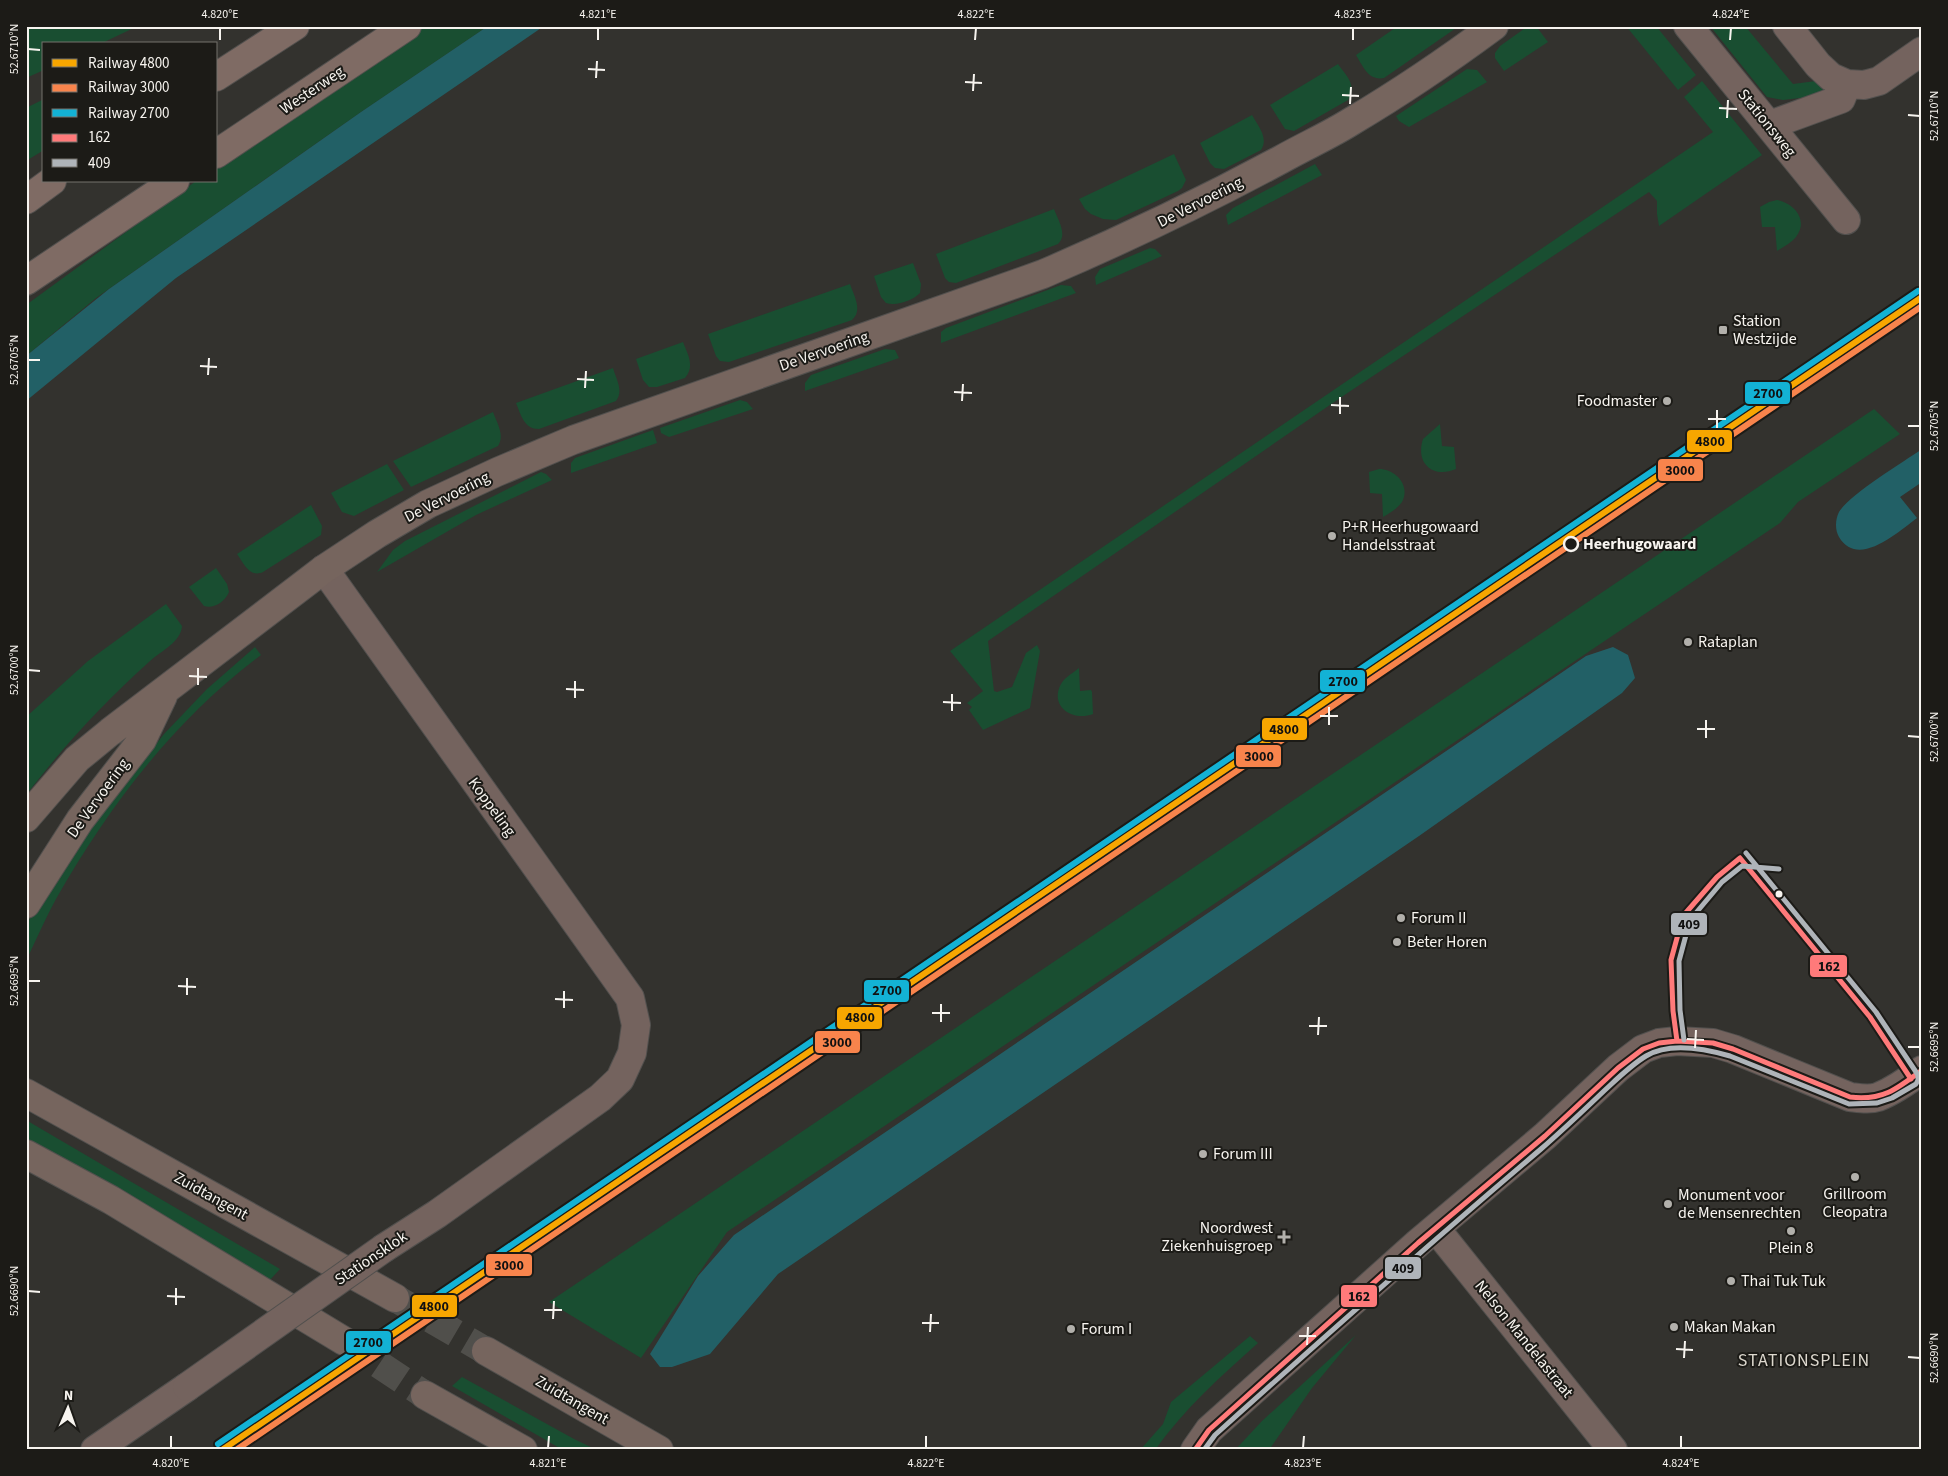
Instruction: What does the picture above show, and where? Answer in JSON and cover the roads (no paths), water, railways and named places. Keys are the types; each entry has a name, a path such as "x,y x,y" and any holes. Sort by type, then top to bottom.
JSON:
{"main road":[{"path":"218,77 295,26"},
{"name":"Westerweg","path":"218,153 407,26"},
{"path":"26,200 51,182"},
{"path":"26,281 174,182"}],"street":[{"name":"De Vervoering","path":"26,818 77,759 324,569 377,534 428,504 573,440 1043,274 1152,226 1227,189 1351,122 1450,58 1494,26"},
{"name":"Stationsweg","path":"1688,26 1770,124 1846,220"},
{"path":"1787,26 1818,65 1831,77 1847,84 1864,85 1879,80 1922,51"},
{"path":"1770,124 1841,99 1847,84"},
{"name":"Koppeling","path":"324,569 630,998 636,1025 632,1053"},
{"name":"De Vervoering","path":"26,904 80,820 142,740 166,690"},
{"path":"1194,1450 1209,1430 1436,1229 1545,1136 1618,1068 1643,1048 1659,1043 1677,1041 1713,1043 1733,1049 1850,1097 1877,1097 1918,1081"},
{"name":"Stationsklok","path":"95,1450 384,1248 445,1209 600,1098 620,1079 632,1053"},
{"name":"Zuidtangent","path":"26,1093 395,1298"},
{"path":"26,1154 111,1200 344,1341"},
{"name":"Nelson Mandelastraat","path":"1436,1229 1613,1450"},
{"name":"Zuidtangent","path":"486,1351 659,1450"},
{"path":"425,1395 523,1450"}],"water":[{"path":"488,26 544,26 176,278 26,401 26,356 109,289 361,112"},
{"path":"1922,449 1922,482 1900,497 1917,518 1878,545 1857,550 1847,546 1839,537 1836,528 1839,512 1865,488"},
{"path":"1613,647 1628,655 1635,678 1622,693 1419,836 778,1274 710,1354 672,1367 660,1367 650,1354 698,1276 734,1235 1586,656"}],"tunnel":[{"path":"395,1298 486,1351"},
{"path":"344,1341 425,1395"}],"rail line":[{"name":"2700","path":"218,1444 1918,291"},
{"name":"4800","path":"222,1450 1922,297"},
{"name":"3000","path":"236,1450 1922,306"}],"place":[{"name":"Station Westzijde","path":"1723,330"},
{"name":"Foodmaster","path":"1667,401"},
{"name":"P+R Heerhugowaard Handelsstraat","path":"1332,536"},
{"name":"Heerhugowaard","path":"1571,544"},
{"name":"Rataplan","path":"1688,642"},
{"name":"Forum II","path":"1401,918"},
{"name":"Beter Horen","path":"1397,942"},
{"name":"Forum III","path":"1203,1154"},
{"name":"Grillroom Cleopatra","path":"1855,1177"},
{"name":"Monument voor de Mensenrechten","path":"1668,1204"},
{"name":"Plein 8","path":"1791,1231"},
{"name":"Noordwest Ziekenhuisgroep","path":"1284,1237"},
{"name":"Thai Tuk Tuk","path":"1731,1281"},
{"name":"Makan Makan","path":"1674,1327"},
{"name":"Forum I","path":"1071,1329"}],"district":[{"name":"STATIONSPLEIN","path":"1804,1360"}]}
